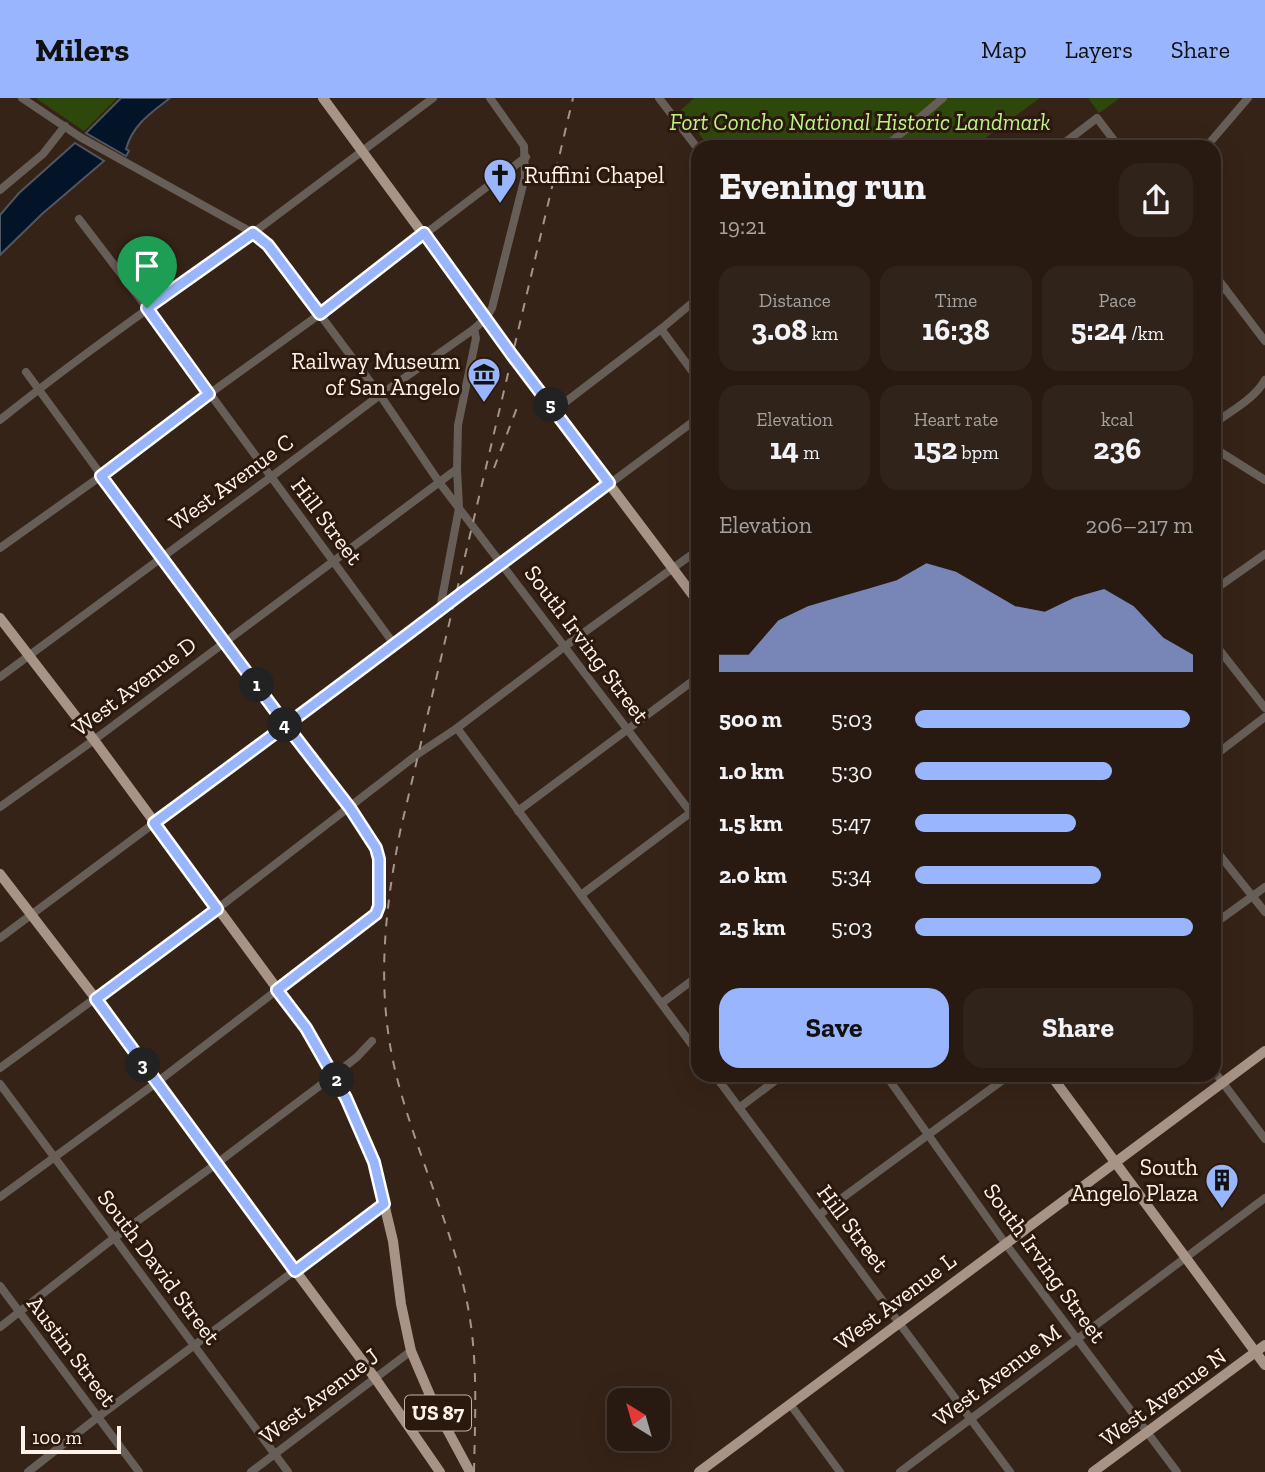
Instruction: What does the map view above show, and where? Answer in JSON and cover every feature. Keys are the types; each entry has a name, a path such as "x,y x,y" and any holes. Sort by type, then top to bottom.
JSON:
{"main road":[{"path":"323,98 691,593"},
{"name":"US 87","path":"0,618 94,740 306,1028 334,1075 374,1162 393,1241 401,1304 411,1351 435,1407 470,1472"},
{"name":"US 87","path":"0,874 96,999 375,1378 440,1472"},
{"name":"West Avenue L","path":"699,1472 1265,1051"},
{"path":"1056,1082 1265,1365"},
{"name":"West Avenue N","path":"1093,1472 1265,1345"}],"street":[{"name":"South Irving Street","path":"22,98 80,137 253,233 268,245 380,395 458,508 627,729 691,805"},
{"path":"0,421 147,308 253,233 433,98"},
{"path":"485,318 492,308 525,177 526,157 524,146 490,98"},
{"path":"659,98 691,140"},
{"path":"893,140 943,98"},
{"path":"1212,140 1248,98"},
{"path":"1068,140 1097,118 1114,140"},
{"path":"0,190 43,154 65,126"},
{"path":"0,548 320,314 526,157"},
{"name":"Hill Street","path":"79,219 394,644"},
{"path":"1221,283 1265,341"},
{"path":"1221,291 1225,288"},
{"path":"555,410 691,304"},
{"name":"West Avenue C","path":"0,677 485,318"},
{"path":"440,609 458,508 458,425 476,338 474,328"},
{"path":"661,329 691,370"},
{"path":"0,1197 156,1083 376,914 379,906 379,859 376,848 350,808 26,372"},
{"path":"1221,418 1252,396 1265,380"},
{"path":"0,939 691,423"},
{"path":"1221,452 1265,480"},
{"name":"West Avenue D","path":"0,807 457,469"},
{"path":"1221,585 1265,554"},
{"path":"0,1068 217,909 418,754 691,555"},
{"path":"1221,652 1265,708"},
{"path":"518,811 691,682"},
{"path":"1221,751 1265,717"},
{"path":"457,728 691,1043"},
{"path":"581,895 691,813"},
{"path":"1221,857 1265,912"},
{"path":"1221,919 1265,887"},
{"path":"662,1003 691,981"},
{"path":"0,1326 334,1075 372,1041"},
{"path":"1221,1080 1265,1139"},
{"name":"Hill Street","path":"721,1082 1010,1472"},
{"path":"739,1108 773,1082"},
{"name":"South Irving Street","path":"891,1082 1005,1243 1177,1472"},
{"path":"819,1215 1000,1082"},
{"name":"South David Street","path":"0,1084 288,1472"},
{"name":"West Avenue M","path":"900,1472 1265,1198"},
{"path":"28,1472 384,1204"},
{"name":"Austin Street","path":"0,1286 139,1472"},
{"name":"West Avenue J","path":"251,1472 411,1351"},
{"path":"790,1404 841,1472"}],"green space":[{"path":"38,98 117,98 84,131"},
{"name":"Fort Concho National Historic Landmark","path":"694,98 1040,98 983,140 704,140 681,110"},
{"name":"Fort Concho National Historic Landmark","path":"1088,98 1120,98 1099,113"}],"water":[{"path":"121,98 170,98 138,126 129,140 126,156 86,133"},
{"path":"75,143 104,161 42,214 0,255 0,215 19,193"}],"railway":[{"path":"474,1472 475,1372 469,1313 454,1252 396,1074 384,983 386,923 400,832 573,98"},
{"path":"494,468 518,405"}],"place":[{"name":"Ruffini Chapel","path":"500,205"},
{"name":"Railway Museum of San Angelo","path":"484,404"},
{"name":"South Angelo Plaza","path":"1222,1210"}],"route":[{"path":"147,308 209,394 101,476 286,725 350,808 376,848 379,859 379,906 376,914 277,990 306,1028 346,1098 374,1162 384,1204 295,1271 96,999 217,909 154,823 286,725 609,483 424,233 320,314 268,245 253,233 147,308"}]}
